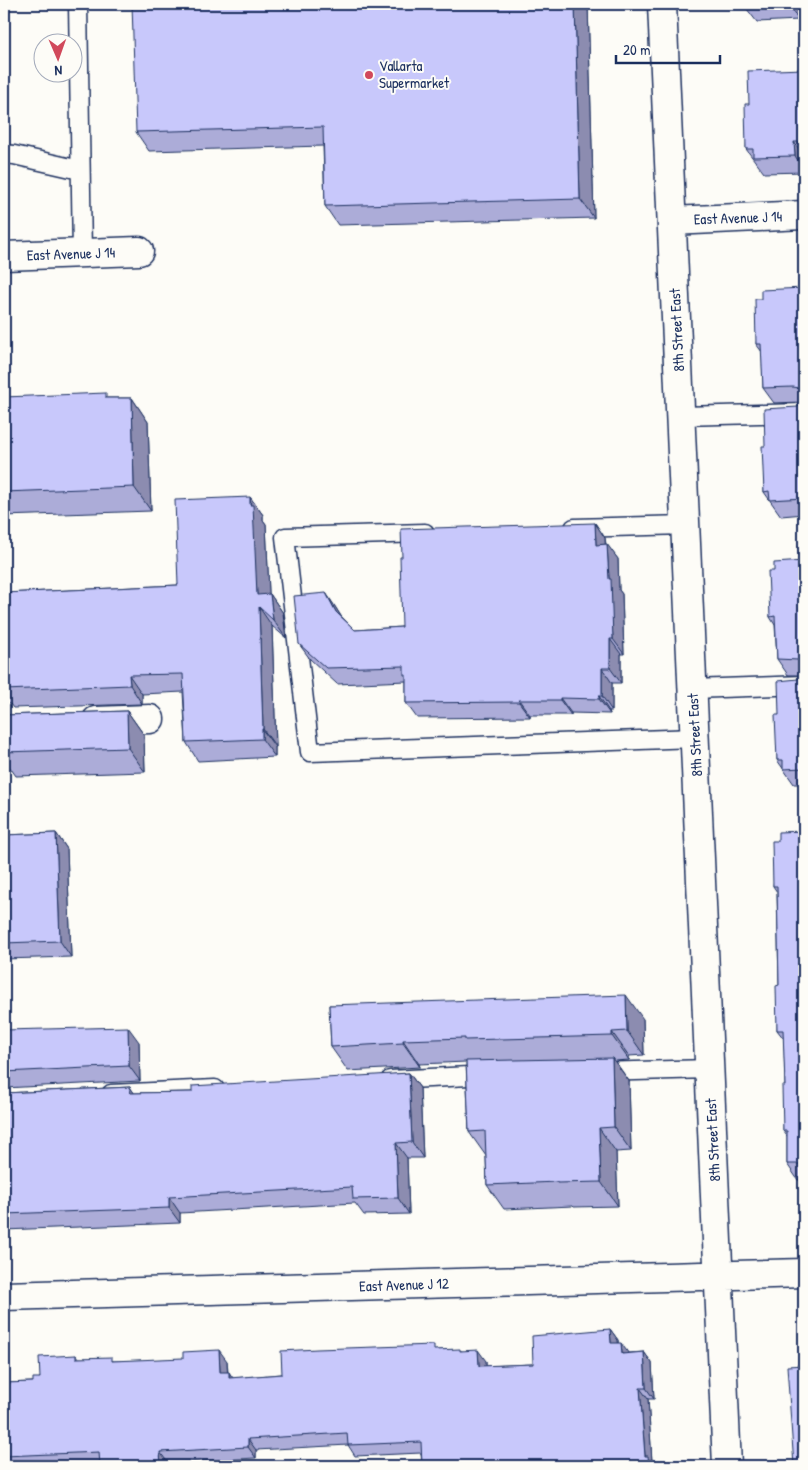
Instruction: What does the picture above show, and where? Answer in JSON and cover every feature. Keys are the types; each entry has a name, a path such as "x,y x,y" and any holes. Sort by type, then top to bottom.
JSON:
{"street":[{"name":"8th Street East","path":"662,4 727,1466"},
{"name":"East Avenue J 14","path":"672,221 804,216"},
{"name":"East Avenue J 14","path":"4,256 139,251"},
{"path":"72,722 150,719"},
{"name":"East Avenue J 12","path":"4,1296 804,1273"}],"lane":[{"path":"78,4 82,254"},
{"path":"4,154 80,170"},
{"path":"681,416 804,414"},
{"path":"562,529 686,525"},
{"path":"443,532 285,538 310,752 695,738"},
{"path":"693,689 804,685"},
{"path":"582,1072 710,1069"},
{"path":"376,1080 503,1074"},
{"path":"92,1095 229,1088"}],"building":[{"name":"Vallarta Supermarket","path":"132,4 575,4 580,199 325,206 323,127 136,132"},
{"path":"746,4 788,4 788,5 746,6"},
{"path":"804,69 804,142 794,142 795,156 753,157 753,149 746,149 745,104 749,104 748,71"},
{"path":"804,288 804,397 799,388 763,388 761,344 756,344 755,299 761,299 761,290"},
{"path":"106,393 106,398 132,398 134,487 4,492 4,397"},
{"path":"804,397 804,498 770,500 769,491 764,492 762,446 765,446 764,409 798,407"},
{"path":"250,497 250,505 253,505 257,595 270,594 273,620 259,607 262,739 186,742 183,674 129,675 130,685 4,690 4,593 178,585 175,500"},
{"path":"595,523 596,545 607,544 609,579 611,579 613,639 610,639 610,668 602,668 602,696 599,696 599,699 560,698 560,700 519,700 519,702 406,703 406,675 404,675 404,666 326,668 299,644 294,596 326,593 336,612 355,630 402,627 401,529"},
{"path":"804,561 804,669 802,663 798,660 777,659 775,616 770,617 768,571 774,571 774,563"},
{"path":"804,669 804,768 783,769 783,760 777,760 775,715 779,715 778,681 798,679 803,674"},
{"path":"127,711 128,748 4,752 4,715"},
{"path":"804,831 804,1164 787,1164 787,1131 783,1131 782,1086 785,1086 783,1030 777,1030 776,986 779,985 777,886 773,886 772,841 778,841 778,832"},
{"path":"56,833 60,941 4,943 4,835"},
{"path":"626,995 627,1031 612,1032 612,1036 403,1040 403,1043 331,1047 329,1005"},
{"path":"128,1027 129,1066 4,1072 4,1030"},
{"path":"612,1058 614,1127 599,1128 601,1182 487,1185 485,1131 469,1132 466,1061"},
{"path":"409,1073 412,1142 396,1143 398,1198 353,1199 352,1187 169,1197 169,1208 4,1214 4,1093 130,1087 130,1093 192,1092 192,1086"},
{"path":"610,1329 611,1343 621,1343 622,1354 644,1352 646,1388 640,1388 645,1456 648,1456 649,1466 422,1466 421,1442 348,1445 347,1433 248,1439 248,1447 160,1452 161,1466 100,1466 99,1452 4,1456 4,1383 33,1382 33,1378 40,1378 39,1357 76,1355 76,1358 112,1357 112,1361 183,1358 183,1352 219,1350 220,1372 229,1372 229,1378 282,1374 281,1351 317,1349 434,1345 434,1350 478,1350 479,1366 533,1364 532,1336"},
{"path":"804,1365 804,1465 794,1466 787,1366"}],"place":[{"name":"Vallarta Supermarket","path":"369,75"}]}
